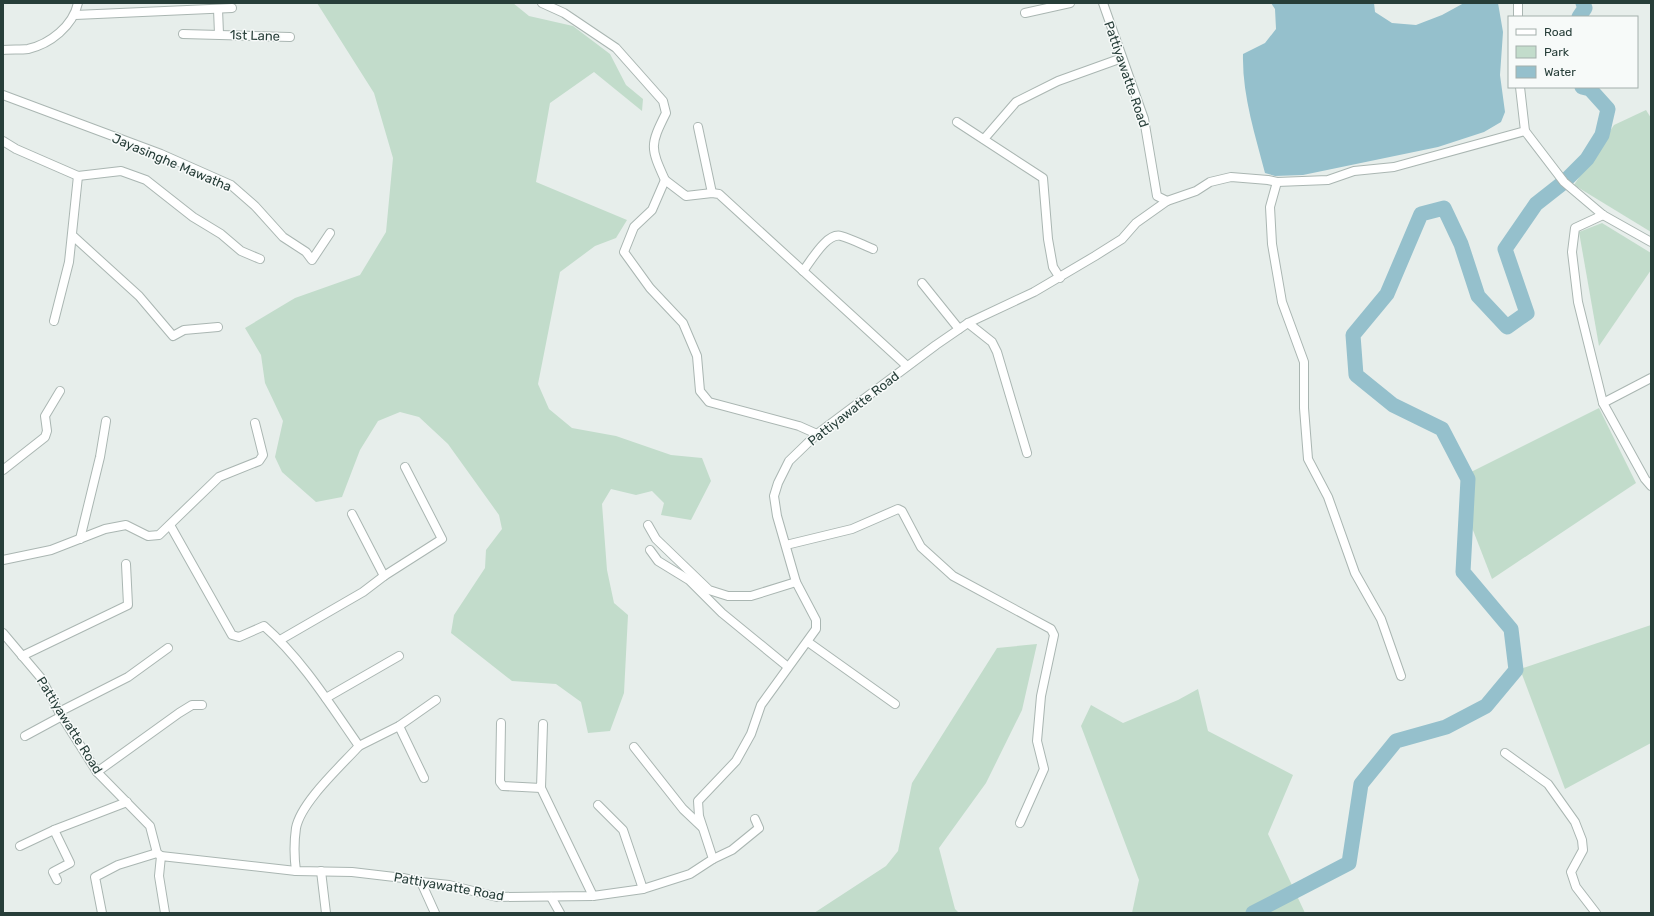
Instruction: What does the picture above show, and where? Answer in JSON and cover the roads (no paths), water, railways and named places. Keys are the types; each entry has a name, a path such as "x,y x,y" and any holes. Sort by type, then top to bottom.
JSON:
{"street":[{"path":"3,50 27,49 49,41 74,16 78,3"},
{"path":"542,3 564,13 616,48 663,101 666,113 654,137 654,156 665,180 686,196 712,193 719,194 907,366"},
{"path":"1025,13 1070,3"},
{"name":"Pattiyawatte Road","path":"159,854 296,871 321,871 403,878 421,882 449,885 497,897 593,896 644,889 690,874 713,859 699,816 698,802 736,761 751,734 761,705 816,629 816,620 796,582 776,510 774,496 778,483 789,461 817,434 959,329 968,323 1060,278 1122,239 1136,223 1167,202 1157,196 1144,119 1103,3"},
{"path":"1518,3 1518,16"},
{"name":"1st Lane","path":"218,8 219,34"},
{"name":"1st Lane","path":"74,16 232,8"},
{"name":"1st Lane","path":"183,34 290,37"},
{"path":"984,140 1016,102 1058,81 1122,58"},
{"path":"1520,88 1525,130 1564,182 1603,215 1651,242"},
{"name":"Jayasinghe Mawatha","path":"3,95 161,154 231,185 255,206 283,236 306,252 312,260 330,233"},
{"path":"957,122 1043,178 1048,239 1053,267 1060,278"},
{"path":"698,127 712,193"},
{"path":"1167,202 1196,191 1210,182 1231,177 1277,182 1328,180 1354,171 1394,166 1525,130"},
{"path":"3,141 16,149 78,176 122,171 146,180 193,218 221,234 241,251 260,259"},
{"path":"54,321 69,262 73,236 78,176"},
{"path":"665,180 652,210 634,227 624,252 650,288 683,324 698,356 700,391 709,402 799,426 817,434"},
{"path":"1277,182 1270,207 1272,244 1282,302 1304,362 1304,408 1308,459 1328,496 1355,573 1382,619 1401,676"},
{"path":"1603,215 1575,228 1572,252 1578,302 1603,403 1645,479 1651,486"},
{"path":"804,271 830,237 840,235 874,249"},
{"path":"73,236 139,296 173,336 184,330 218,327"},
{"path":"922,283 959,329"},
{"path":"968,323 992,342 997,352 1027,453"},
{"path":"1603,403 1651,378"},
{"path":"3,470 45,437 47,431 45,416 60,392"},
{"path":"80,539 100,456 106,421"},
{"path":"3,560 51,550 105,529 126,525 148,536 159,535 219,477 259,461 263,455 255,423"},
{"path":"280,640 363,592 384,576 442,539 405,468"},
{"path":"786,545 852,529 898,509 902,511 920,547 952,576 1051,629 1054,634 1041,696 1037,741 1044,769 1020,822"},
{"path":"352,514 384,576"},
{"path":"170,525 232,635 239,637 264,626 280,640 326,698 360,746"},
{"path":"648,525 656,539 708,590 728,596 751,596 796,582"},
{"path":"650,550 658,561 689,580 722,613 788,667"},
{"path":"22,656 128,605 126,564"},
{"name":"Pattiyawatte Road","path":"3,634 41,678 61,714 97,772 150,826 159,854 159,876 165,913"},
{"path":"808,642 895,704"},
{"path":"25,736 128,677 168,648"},
{"path":"326,698 399,656"},
{"path":"296,871 294,852 296,826 309,802 360,746 399,726 436,700"},
{"path":"97,772 179,713 192,705 202,705"},
{"path":"501,723 500,782 503,786 541,788"},
{"path":"543,724 541,788 593,896"},
{"path":"399,726 424,778"},
{"path":"634,747 683,809 704,828"},
{"path":"1505,753 1548,784 1575,822 1582,840 1583,850 1571,872 1576,887 1596,913"},
{"path":"20,846 54,830 127,802"},
{"path":"598,805 622,830 644,889"},
{"path":"713,859 732,850 759,828 755,819"},
{"path":"54,830 70,862 53,872 57,880"},
{"path":"102,913 95,877 118,864 159,854"},
{"path":"321,871 326,913"},
{"path":"421,882 435,913"},
{"path":"551,897 560,913"}],"water":[{"path":"1271,3 1374,3 1375,12 1392,23 1416,25 1442,15 1464,3 1498,3 1503,32 1500,75 1505,112 1501,122 1484,132 1438,147 1303,175 1275,176 1265,173 1253,129 1247,99 1243,69 1243,54 1265,43 1276,29 1275,9"}],"waterway":[{"path":"1580,16 1585,8 1583,3"},
{"path":"1253,913 1349,863 1361,784 1396,741 1446,727 1486,706 1516,670 1511,629 1463,572 1468,479 1442,429 1393,405 1356,375 1353,335 1387,294 1421,214 1444,208 1461,244 1478,296 1507,327 1527,313 1505,249 1536,204 1564,182 1587,159 1602,135 1608,109 1590,89 1586,88"}]}
